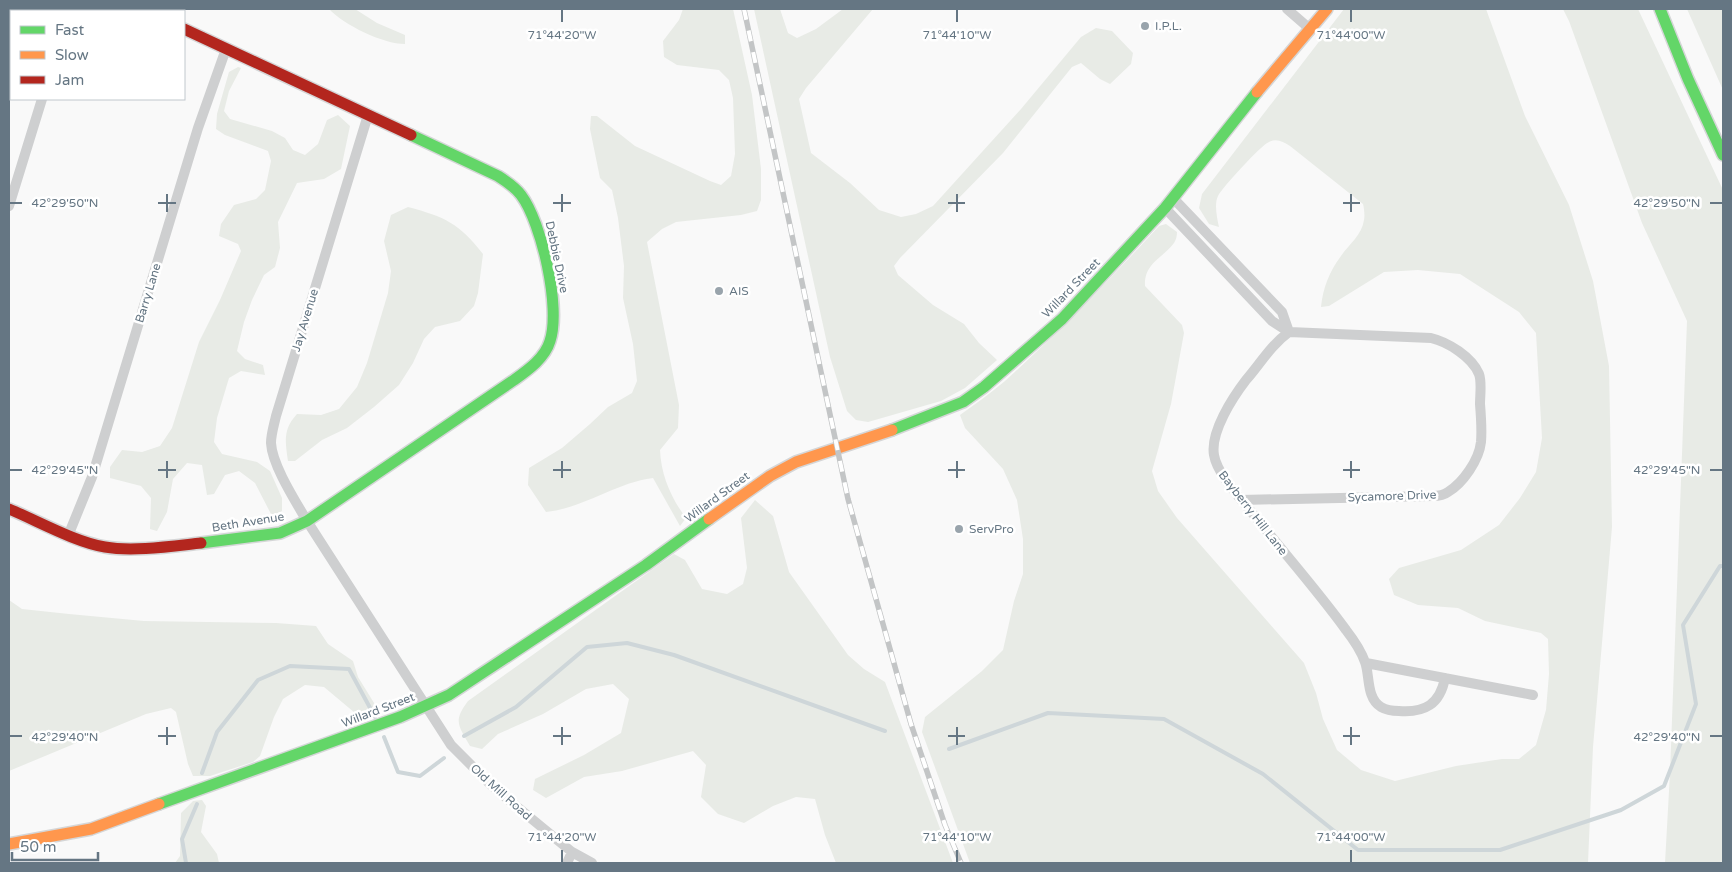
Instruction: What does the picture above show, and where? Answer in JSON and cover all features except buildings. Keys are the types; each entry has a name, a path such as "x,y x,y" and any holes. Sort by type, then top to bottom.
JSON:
{"street":[{"path":"1286,9 1310,29"},
{"name":"Willard Street","path":"9,844 91,829 390,721 426,706 448,695 643,567 770,476 810,456 915,422 963,402 984,387 1062,319 1165,208 1327,9"},
{"path":"1660,9 1688,79 1723,155"},
{"name":"Debbie Drive","path":"185,29 507,181 516,188 528,206 537,227 552,296 554,325 544,352 526,370 307,521"},
{"name":"Barry Lane","path":"68,536 92,476 198,128 226,49"},
{"path":"9,206 42,100"},
{"name":"Jay Avenue","path":"307,521 272,451 272,435 368,115"},
{"path":"1173,198 1282,312 1289,332"},
{"path":"1165,208 1272,321 1289,332"},
{"name":"Sycamore Drive","path":"1241,500 1439,496 1447,493 1460,482 1480,448 1479,375 1471,363 1449,344 1438,339 1426,337 1289,332"},
{"name":"Bayberry Hill Lane","path":"1289,332 1278,340 1230,404 1215,439 1213,449 1216,463 1241,500 1346,629 1366,663 1372,694 1379,706 1386,709 1412,711 1426,708 1441,692 1445,678"},
{"name":"Beth Avenue","path":"9,510 68,536 106,547 124,548 173,546 280,533 307,521"},
{"path":"307,521 426,706"},
{"path":"1366,663 1533,695"},
{"name":"Old Mill Road","path":"426,706 442,733 459,754 516,806 572,852 592,863"},
{"path":"567,863 572,852"}],"shaded area":[{"path":"329,9 355,9 377,23 405,35 405,44 386,41 364,32 344,21"},
{"path":"683,9 733,9 752,95 761,169 761,200 757,211 741,215 676,222 662,229 647,242 679,405 678,428 660,450 662,468 668,486 686,518 680,526 653,478 626,485 573,506 546,512 528,485 529,468 562,448 608,407 632,393 637,381 633,344 623,298 624,266 618,218 612,190 600,178 590,129 591,116 597,116 635,146 710,181 721,185 731,176 735,154 733,98 729,80 719,70 677,65 664,57 663,41 679,20"},
{"path":"754,9 780,9 788,33 797,38 816,29 843,9 873,9 806,88 799,99 811,153 850,183 879,210 901,217 916,214 933,206 1021,109 1081,37 1096,28 1112,31 1133,53 1131,64 1110,84 1100,79 1081,63 1072,67 1003,153 894,266 898,275 933,305 964,324 979,343 997,360 965,388 941,401 868,422 856,420 847,411 830,357"},
{"path":"1344,9 1486,9 1525,116 1569,205 1593,281 1609,366 1612,527 1593,747 1588,863 970,863 922,732 925,717 982,671 1003,650 1014,601 1023,574 1023,539 1017,500 1003,469 965,428 960,415 1000,385 1025,362 1084,305 1159,226 1166,224 1177,232 1176,239 1147,272 1145,286 1182,325 1184,333 1171,404 1152,471 1158,491 1177,518 1304,663 1316,693 1323,719 1337,750 1361,770 1395,781 1456,766 1502,759 1519,759 1536,745 1546,710 1549,674 1548,639 1541,633 1485,621 1458,608 1418,605 1394,595 1389,579 1399,568 1461,550 1499,525 1520,498 1536,472 1542,438 1536,333 1519,312 1460,274 1418,270 1384,272 1329,306 1321,307 1323,293 1330,274 1363,225 1363,204 1290,146 1277,140 1269,142 1258,151 1218,196 1216,211 1219,227 1209,224 1199,208 1202,194"},
{"path":"1563,9 1638,9 1723,190 1723,863 1665,863 1687,321 1642,223"},
{"path":"1687,9 1723,9 1723,90"},
{"path":"238,67 241,68 229,91 224,111 230,119 272,131 285,138 293,150 305,155 318,144 327,120 338,115 350,126 341,169 324,179 297,183 278,222 280,248 275,267 264,275 252,300 237,351 245,359 263,365 265,375 241,371 229,378 217,418 214,442 222,454 257,462 270,471 282,498 282,511 272,516 255,483 239,471 225,475 214,494 207,495 202,465 187,463 173,479 167,512 157,531 150,529 151,498 141,486 110,478 110,467 122,450 142,452 160,446 172,428 199,342 241,251 238,244 219,236 221,224 234,205 256,199 265,190 271,161 268,151 225,135 216,129 217,114 229,72"},
{"path":"408,207 442,218 458,228 483,254 478,293 474,306 460,321 435,327 424,339 413,363 399,385 374,407 347,428 322,440 295,461 288,461 286,447 287,430 297,414 321,415 339,409 357,387 367,363 388,293 391,271 384,241 391,215"},
{"path":"755,500 773,516 789,572 848,655 864,669 885,682 953,863 836,863 825,835 815,799 796,797 773,806 744,823 718,814 701,797 706,765 693,751 622,771 584,777 546,798 533,790 535,779 584,755 621,733 629,699 613,684 586,689 543,714 498,734 482,749 470,746 460,728 460,714 468,701 674,554 685,560 702,589 727,594 743,584 747,568 741,518"},
{"path":"9,600 22,609 144,621 276,623 316,626 328,644 353,661 358,677 379,711 375,717 361,718 324,687 305,685 283,699 274,717 260,756 253,762 210,776 193,776 188,764 176,712 171,708 146,714 9,771"},
{"path":"202,800 206,806 201,832 217,854 219,863 175,863 180,856 181,813 193,801"}],"waterway":[{"path":"949,749 1048,713 1164,719 1263,774 1358,850 1500,850 1621,810 1664,786 1696,704 1683,625 1720,566 1723,566"},
{"path":"464,736 516,707 587,647 627,643 674,655 885,731"},
{"path":"202,773 217,732 258,680 290,666 349,669 375,717"},
{"path":"384,737 398,772 420,776 444,758"},
{"path":"186,863 182,839 197,804"}],"railway":[{"path":"744,9 848,499 911,724 945,825 961,863"}],"traffic: fast":[{"path":"1660,9 1688,79 1723,155"},
{"path":"892,430 963,402 984,387 1062,319 1165,208 1257,92"},
{"path":"201,543 280,533 307,521 519,376 535,363 548,347 553,326 548,266 536,225 521,195 498,176 411,135"},
{"path":"159,804 400,717 449,695 646,565 709,519"}],"traffic: slow":[{"path":"1257,92 1327,9"},
{"path":"709,519 770,476 796,462 892,430"},
{"path":"9,844 91,829 159,804"}],"traffic: jam":[{"path":"185,29 411,135"},
{"path":"9,509 81,541 105,547 140,549 201,543"}],"place":[{"name":"I.P.L.","path":"1145,26"},
{"name":"AIS","path":"719,291"},
{"name":"ServPro","path":"959,529"}]}
